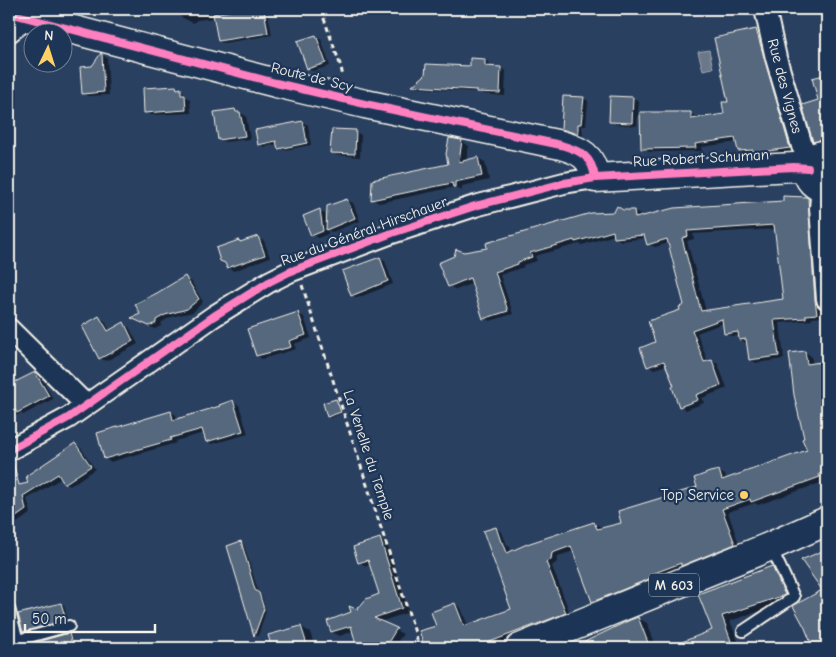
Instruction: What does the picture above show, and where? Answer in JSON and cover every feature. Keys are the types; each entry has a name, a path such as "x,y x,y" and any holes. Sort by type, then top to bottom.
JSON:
{"street":[{"name":"Rue des Vignes","path":"765,9 776,58 802,146 819,172"},
{"name":"Route de Scy","path":"13,21 348,100 568,147 588,159 594,167 595,178"},
{"name":"Rue Robert Schuman","path":"595,178 794,167 819,172"},
{"path":"819,172 827,299"},
{"name":"Rue du Général Hirschauer","path":"9,450 86,405 214,316 269,282 297,269 392,232 476,206 564,183 595,178"},
{"path":"9,329 86,405"},
{"name":"M 603","path":"520,648 771,546 827,521"}],"lane":[{"path":"743,631 794,597 771,546"},
{"path":"9,608 19,644 69,626"}],"path":[{"path":"322,9 341,66 348,100"}],"water":[{"path":"709,50 713,68 703,70 698,52"}],"building":[{"path":"240,9 264,9 268,33 218,41 213,14"},
{"path":"756,29 790,148 754,153 753,150 738,151 735,138 695,144 696,148 641,149 640,112 691,112 691,119 724,114 722,102 728,102 714,38"},
{"path":"316,35 326,63 307,69 297,41"},
{"path":"101,53 104,92 82,94 80,67 92,66"},
{"path":"470,58 485,59 485,66 501,67 500,93 412,86 425,75 426,64 470,66"},
{"path":"824,75 827,84 827,140 813,142 802,105 818,100 812,78"},
{"path":"176,86 177,89 181,88 181,95 185,95 186,110 144,113 143,88"},
{"path":"563,96 584,97 581,124 578,124 578,134 561,129"},
{"path":"610,96 633,97 632,123 609,122"},
{"path":"235,109 236,112 240,112 245,136 218,140 214,112"},
{"path":"303,121 307,143 278,149 276,141 258,145 255,130"},
{"path":"332,129 356,130 355,154 330,153"},
{"path":"449,138 462,140 459,162 478,157 482,176 455,182 455,187 453,187 452,183 371,200 372,180 448,164 446,154"},
{"path":"783,196 808,198 817,314 806,315 806,318 774,320 779,356 749,360 746,339 739,340 738,332 724,334 722,319 692,330 704,362 712,360 721,385 696,395 698,400 679,407 672,387 674,386 664,361 647,367 640,348 655,342 648,321 680,310 679,307 684,305 667,239 647,245 644,235 614,238 613,231 530,253 532,257 495,272 508,311 483,319 470,278 448,287 438,263 454,256 456,249 464,252 487,248 486,243 591,213 614,212 617,206 623,210 634,210 635,218 674,208 783,201","holes":["774,225 783,299 701,311 682,238 688,236 687,231"]},
{"path":"347,199 355,218 326,230 327,206"},
{"path":"320,209 323,231 311,236 303,216"},
{"path":"258,236 265,255 227,268 225,263 220,261 216,248"},
{"path":"380,257 388,281 351,296 342,271"},
{"path":"185,276 199,299 187,309 165,315 149,326 131,318 140,314 135,304"},
{"path":"298,312 306,335 289,341 291,347 256,356 247,329"},
{"path":"99,316 108,331 124,322 133,341 99,359 82,326"},
{"path":"805,351 807,364 821,362 827,415 827,471 819,474 820,477 751,502 750,499 722,509 735,544 681,566 681,563 652,574 654,577 592,602 571,546 552,553 551,559 546,562 566,613 474,648 425,648 419,631 436,626 431,612 455,603 464,626 511,609 483,531 496,527 507,553 527,544 594,522 597,529 621,523 618,511 697,487 694,478 710,472 719,470 722,480 807,450 802,439 804,438 794,395 789,353"},
{"path":"35,372 49,396 17,413 9,398 9,385"},
{"path":"336,399 341,412 327,417 323,403"},
{"path":"233,400 243,431 206,442 202,429 104,459 97,433 171,411 173,420 220,406"},
{"path":"75,443 91,466 64,484 58,474 23,496 26,510 9,522 9,462 13,462 19,485 28,483 26,476"},
{"path":"380,538 402,608 374,618 397,628 384,646 379,648 365,641 361,648 357,648 351,626 331,632 327,621 351,612 349,606 358,610 357,607 366,599 379,594 368,560 358,563 353,547"},
{"path":"241,541 255,590 259,593 264,609 254,636 227,546"},
{"path":"827,549 827,648 813,648 793,606 822,590 801,560"},
{"path":"772,566 785,595 722,616 731,641 713,648 667,648 712,630 698,594"},
{"path":"61,603 66,620 23,632 18,614"},
{"path":"638,617 650,648 572,648 630,620"},
{"path":"301,626 308,648 272,648 268,635"},
{"path":"69,633 73,648 27,648 26,645"}],"cycle path":[{"path":"9,13 276,83 365,104 561,145 580,152 588,159 595,178"},
{"path":"9,450 68,418 214,316 269,282 289,272 392,233 475,206 564,183 595,178 794,167 808,168"}],"place":[{"name":"Top Service","path":"744,495"}]}
